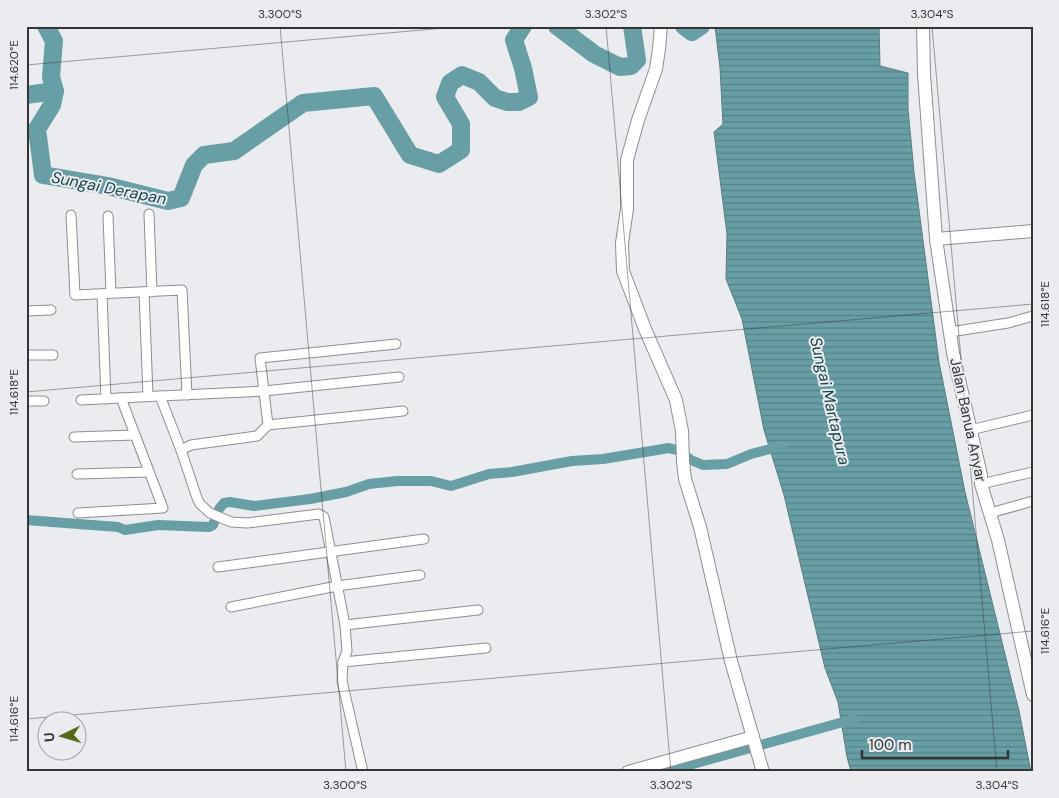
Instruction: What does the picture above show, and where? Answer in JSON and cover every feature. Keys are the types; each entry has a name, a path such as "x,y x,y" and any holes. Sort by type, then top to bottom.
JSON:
{"street":[{"path":"661,26 656,69 638,120 627,160 627,209 622,243 622,261 625,279 676,400 682,431 685,478 700,527 731,661 763,772"},
{"name":"Jalan Banua Anyar","path":"923,26 924,74 936,238 950,332 981,475 981,484 1004,569 1033,695"},
{"path":"148,396 149,214"},
{"path":"71,215 75,295 182,290 186,394"},
{"path":"106,399 108,216"},
{"path":"936,238 1033,231"},
{"path":"26,310 51,310"},
{"path":"950,332 1008,323 1033,316"},
{"path":"268,425 260,358 396,344"},
{"path":"26,355 53,355"},
{"path":"81,400 264,391 400,377"},
{"path":"160,396 200,504 212,515 222,519 247,523 319,514 324,517 345,625 347,651 343,662 342,681 363,772"},
{"path":"78,513 163,508 121,398"},
{"path":"26,401 44,401"},
{"path":"181,450 191,445 258,436 268,425 403,412"},
{"path":"970,430 1033,415"},
{"path":"74,437 135,435"},
{"path":"77,474 149,472"},
{"path":"981,484 1033,472"},
{"path":"990,513 1033,501"},
{"path":"218,567 424,539"},
{"path":"230,607 337,586 420,575"},
{"path":"345,625 478,610"},
{"path":"343,662 486,648"},
{"path":"628,772 755,744"}],"water":[{"name":"Sungai Martapura","path":"715,26 879,26 880,66 908,73 908,109 914,172 939,362 965,492 1019,711 1031,772 851,772 838,702 825,668 784,495 764,430 742,319 726,279 727,234 714,132 723,124 720,68"}],"waterway":[{"name":"Sungai Derapan","path":"46,26 54,41 51,77 55,91 52,105 37,129 43,175 108,186 168,201 181,198 194,165 204,155 234,151 303,103 374,96 410,155 439,164 461,150 461,124 445,97 450,83 462,75 479,82 495,98 507,102 519,102 529,97 523,68 514,40 523,26"},
{"name":"Sungai Derapan","path":"557,26 594,54 620,67 631,66 637,60 632,26"},
{"name":"Sungai Derapan","path":"684,26 692,32 701,26"},
{"path":"26,95 55,91"},
{"path":"26,520 118,527 125,530 158,525 209,527 213,525 219,509 224,503 230,502 254,506 310,499 346,492 369,484 397,481 431,481 451,486 489,474 669,448 680,451 691,460 703,465 727,464 751,454 782,446"},
{"path":"664,772 854,719"}]}
